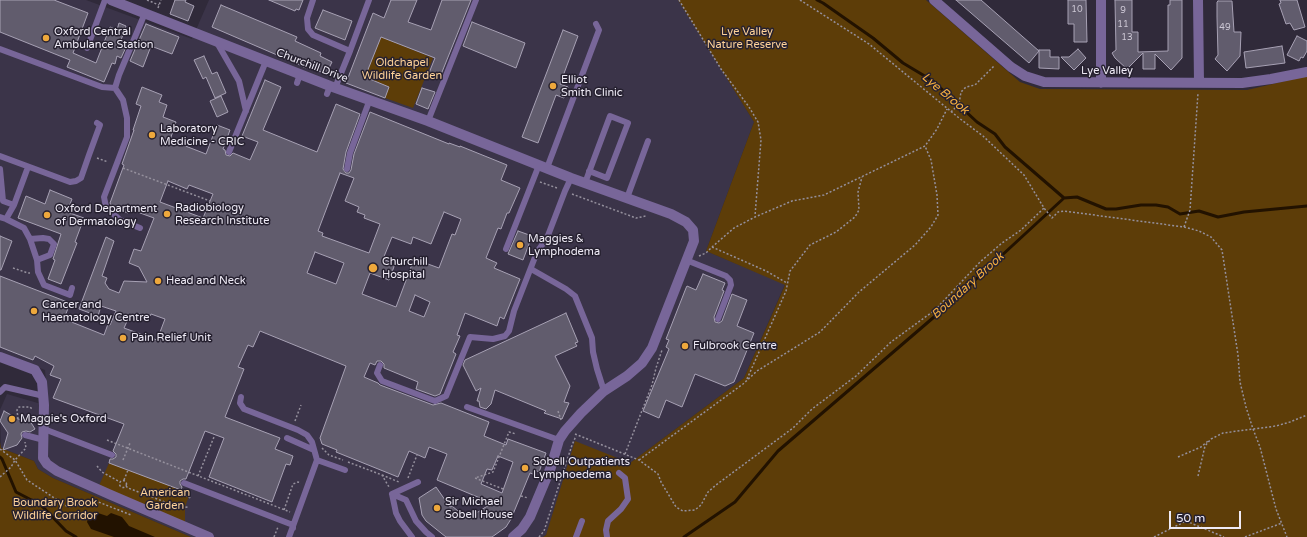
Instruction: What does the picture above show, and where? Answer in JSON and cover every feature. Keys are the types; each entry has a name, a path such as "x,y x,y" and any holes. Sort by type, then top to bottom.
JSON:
{"street":[{"name":"Churchill Drive","path":"112,0 266,61 298,78 331,89 370,99 428,121 541,169 627,198 686,222 692,230 694,241 690,262 652,348 642,363 627,376 604,391 565,430 559,440"},
{"name":"Lye Valley","path":"934,0 1011,67 1025,76 1044,82 1242,83 1307,72"},
{"path":"1101,0 1101,83"},
{"path":"1198,0 1198,82"},
{"path":"0,356 35,370 42,382 44,396 44,425 40,439 43,458 48,464 58,471 209,537"},
{"path":"513,537 522,529 530,517 551,467 559,440"}],"lane":[{"path":"87,48 105,0"},
{"path":"313,0 307,18 308,29 313,35 350,51"},
{"path":"331,89 350,51 368,0"},
{"path":"428,121 476,0"},
{"path":"140,228 120,220 106,207 104,197 127,137 127,118 123,100 116,88 119,75 145,13"},
{"path":"506,248 599,30 596,24"},
{"path":"215,40 239,81 246,111"},
{"path":"0,50 102,87 116,88"},
{"path":"229,152 266,61"},
{"path":"347,169 350,153 370,99"},
{"path":"585,183 610,116 628,123 607,178 590,171"},
{"path":"0,156 70,182 76,181 81,178 90,155 100,125 97,123"},
{"path":"627,198 648,141"},
{"path":"28,167 14,205 3,218 24,228 30,239 37,260 38,272 44,285 70,295 72,288"},
{"path":"0,169 3,201 14,205"},
{"path":"380,365 377,373 382,380 436,401 446,396 470,337 487,340 505,336 509,331 514,311 537,252 547,238 571,178"},
{"path":"30,239 43,238 54,244 50,255 37,260"},
{"path":"690,262 726,276 730,280 731,285 718,319"},
{"path":"531,268 575,296 592,338 593,352 604,391"},
{"path":"0,392 5,388 44,396"},
{"path":"241,397 240,404 244,409 298,430 307,435 312,442 317,460 288,537"},
{"path":"467,407 559,440"},
{"path":"44,425 112,455"},
{"path":"24,436 40,439"},
{"path":"287,438 314,450"},
{"path":"317,460 345,470"},
{"path":"607,537 606,530 608,521 621,509 628,499 625,478 619,473"},
{"path":"392,494 418,482"},
{"path":"184,483 293,525"},
{"path":"392,494 396,514 412,537"},
{"path":"392,494 406,500 416,521 432,537"},
{"path":"576,537 582,521"},
{"path":"292,537 293,525"}],"path":[{"path":"147,0 160,5"},
{"path":"679,0 721,69 749,107 758,122 761,140 755,217"},
{"path":"800,0 869,44 947,109 983,136 1024,175 1050,217 1052,218 1058,212 1064,211 1184,227 1199,231 1211,237 1222,250 1240,382 1253,429 1260,447 1276,509 1287,537"},
{"path":"951,112 959,104 961,92 966,87 975,85 992,69"},
{"path":"1184,227 1190,210 1198,82"},
{"path":"690,262 706,253 734,228 755,217 792,201 824,195 883,165 925,146 937,129 947,109"},
{"path":"639,460 747,381 757,372 820,332 859,292 915,245 938,215 938,195 931,160 925,146"},
{"path":"90,155 210,201"},
{"path":"541,169 536,180 636,218 665,213"},
{"path":"747,381 786,291 790,271 810,246 836,232 855,217 859,210 858,192 862,177"},
{"path":"572,434 639,460 658,474 676,507 683,511 695,510 701,505 708,492 716,485 793,428 812,409 856,376 891,342 935,310 980,262 1020,230 1044,208"},
{"path":"712,247 766,271 788,283"},
{"path":"13,268 28,273 38,272"},
{"path":"625,454 652,386 662,351 662,344"},
{"path":"300,424 294,421 301,405"},
{"path":"18,419 17,410 19,407 30,407 44,425"},
{"path":"1178,457 1201,447 1211,439 1223,433 1283,424 1307,415"},
{"path":"503,489 475,478 494,472 509,432 526,437 529,429"},
{"path":"539,537 544,531 576,435"},
{"path":"0,477 11,467 26,448 24,436"},
{"path":"198,476 214,437"},
{"path":"1198,476 1205,446 1211,439"},
{"path":"107,440 296,515"},
{"path":"123,460 130,443"},
{"path":"322,447 329,454 403,484"},
{"path":"0,449 15,460 27,480 68,507 81,504 91,498 133,516"},
{"path":"406,482 417,455"},
{"path":"97,466 105,475 120,482 121,486 126,486 181,508 188,508"},
{"path":"120,482 124,480 128,470"},
{"path":"382,475 392,494"},
{"path":"124,480 126,482 126,486"},
{"path":"274,537 293,484 298,482 307,486"},
{"path":"181,494 191,498"},
{"path":"1154,537 1186,521 1224,537"},
{"path":"1245,537 1282,523"}],"shaded area":[{"name":"Churchill Hospital","path":"0,0 86,0 192,39 209,0 678,0 754,122 706,251 785,284 744,378 630,463 543,537 191,537 53,478 38,469 34,461 1,448 0,410 7,394 41,404 48,404 45,370 0,353"},
{"path":"95,512 107,516 111,513 122,517 129,526 155,537 114,537 91,529 87,522 89,515"}],"green space":[{"name":"Lye Valley Nature Reserve","path":"678,0 926,0 1020,82 1040,89 1247,90 1307,76 1307,537 543,537 546,535 575,441 630,463 744,378 785,285 706,251 754,122"},
{"name":"Oldchapel Wildlife Garden","path":"381,37 433,58 413,108 385,98 389,87 365,77"},
{"name":"Boundary Brook Wildlife Corridor","path":"0,442 1,448 34,461 38,469 53,478 191,537 0,537"},
{"name":"American Garden","path":"109,463 190,493 185,507 185,523 98,488"}],"building":[{"name":"Oxford Central Ambulance Station","path":"0,0 54,0 88,13 73,53 96,63 110,27 117,30 119,23 126,26 120,43 127,45 121,58 117,56 115,64 112,63 104,82 67,67 70,60 0,32"},
{"path":"175,0 186,0 185,2 194,6 188,21 170,14"},
{"path":"269,0 303,0 299,10 296,9 295,11"},
{"path":"391,0 417,0 408,22 431,30 442,0 471,0 440,77 429,73 435,58 381,37 365,77 389,87 385,98 346,83 373,13 384,18"},
{"path":"956,0 981,0 1039,51 1029,63"},
{"path":"1068,0 1086,0 1087,42 1074,42 1074,24 1068,24"},
{"path":"1115,0 1132,0 1132,32 1138,32 1138,52 1168,51 1168,5 1170,5 1170,0 1182,0 1182,58 1171,70 1155,54 1155,69 1143,69 1143,53 1127,69 1115,58 1112,53 1116,50"},
{"path":"1280,0 1297,0 1305,27 1294,30 1290,23 1286,24 1279,4 1281,3"},
{"path":"1218,1 1232,1 1234,32 1241,32 1240,56 1227,71 1215,59 1218,55"},
{"path":"221,5 297,37 295,41 321,53 320,56 332,62 326,74 307,66 306,68 212,27"},
{"path":"323,10 352,21 345,40 315,28"},
{"path":"472,22 525,43 516,68 463,46"},
{"path":"146,24 179,37 172,54 151,46 143,67 130,61"},
{"name":"Elliot Smith Clinic","path":"563,30 578,36 560,84 568,87 564,98 556,95 538,143 522,137"},
{"path":"1297,36 1307,41 1307,51 1303,58 1301,57 1299,61 1287,55"},
{"path":"1282,46 1285,63 1246,68 1244,52"},
{"path":"1078,49 1086,58 1074,70 1061,57 1069,57"},
{"path":"1039,50 1050,50 1050,57 1059,57 1059,69 1039,68"},
{"path":"204,56 212,74 217,72 226,93 215,98 206,77 203,79 194,60"},
{"path":"265,80 281,87 263,130 317,152 336,104 360,114 346,152 343,169 346,173 349,173 351,170 354,154 370,112 449,144 460,146 507,165 501,180 520,188 509,213 507,213 501,229 498,228 486,258 497,263 494,268 520,279 504,319 500,317 497,326 465,313 457,335 460,336 453,352 456,354 440,394 435,396 416,389 418,382 384,368 384,364 381,361 377,361 375,365 370,363 364,377 380,385 433,405 441,403 489,422 484,436 506,445 508,439 546,453 539,472 535,470 533,474 530,473 511,519 506,527 492,537 446,537 426,521 422,515 419,498 436,487 450,507 452,506 464,514 478,512 492,503 437,480 447,454 429,447 425,458 409,451 398,477 336,452 337,450 322,444 320,438 346,366 260,331 253,347 248,345 238,367 244,369 225,417 280,438 275,449 293,456 290,465 286,464 272,502 209,477 224,438 205,431 186,479 180,481 182,487 181,490 109,463 110,459 116,457 116,454 113,451 124,424 53,398 61,379 50,375 54,366 35,356 33,360 0,347 0,276 70,303 64,319 104,335 108,324 110,325 116,311 101,306 98,316 79,309 106,237 114,241 102,276 107,278 105,283 109,289 119,293 124,281 147,282 139,267 129,263 134,249 141,251 154,218 129,209 128,213 112,207 110,203 124,165 122,164 141,106 136,104 142,87 162,95 159,102 167,105 163,117 176,122 170,140 206,154 217,125 230,130 223,149 225,150 226,155 230,156 233,153 250,160 258,142 242,136","holes":["340,173 354,178 345,201 359,207 357,212 365,215 364,218 380,224 369,253 322,236 323,233 318,231","168,181 187,189 189,185 213,194 203,218 160,202","444,212 461,219 455,235 452,234 439,268 414,259 396,307 362,294 370,273 389,280 395,264 383,259 392,237 411,244 413,237 431,244","315,252 344,263 336,284 307,273","415,295 430,302 424,317 409,311","140,314 150,316 151,314 165,319 157,340 124,328 129,317","498,456 513,462 502,493 481,484 487,469 492,470"]},
{"path":"422,88 435,92 428,109 416,104"},
{"path":"221,96 228,112 217,117 210,101"},
{"name":"Oxford Department of Dermatology","path":"50,190 72,199 67,212 84,218 75,242 77,243 61,284 48,279 55,260 53,259 61,234 18,218 26,196 45,204"},
{"name":"Maggies & Lymphodema","path":"518,231 532,236 523,260 508,254"},
{"path":"0,236 12,241 1,270 0,270"},
{"name":"Fulbrook Centre","path":"703,274 725,283 722,290 724,291 714,317 715,322 719,323 722,321 732,294 747,300 737,326 754,333 734,382 725,386 695,374 682,407 666,400 659,418 643,411 669,349 666,347 669,340 666,339 686,288 687,286 696,290"},
{"path":"566,313 578,342 575,343 577,346 555,356 570,386 564,402 569,403 562,419 544,413 546,411 495,390 491,404 486,409 480,407 479,401 477,401 481,388 476,391 463,365 465,360"},
{"path":"4,411 18,419 30,421 35,429 30,432 22,432 22,438 17,445 3,450 8,433 0,421"}],"waterway":[{"name":"Lye Brook","path":"817,0 873,38 903,63 933,81 977,122 995,134 1005,147 1064,198"},
{"name":"Boundary Brook","path":"684,537 735,502 778,451 948,305 1064,198 1077,197 1106,209 1156,205 1168,207 1180,214 1199,211 1218,217 1244,212 1307,206"},
{"name":"Boundary Brook","path":"0,457 16,492 41,505 66,531 76,537"}],"place":[{"name":"Oxford Central Ambulance Station","path":"46,38"},
{"name":"Elliot Smith Clinic","path":"553,86"},
{"name":"Laboratory Medicine - CRIC","path":"152,135"},
{"name":"Radiobiology Research Institute","path":"167,214"},
{"name":"Oxford Department of Dermatology","path":"47,215"},
{"name":"Maggies & Lymphodema","path":"520,245"},
{"name":"Churchill Hospital","path":"373,268"},
{"name":"Head and Neck","path":"158,281"},
{"name":"Cancer and Haematology Centre","path":"34,311"},
{"name":"Pain Relief Unit","path":"123,338"},
{"name":"Fulbrook Centre","path":"685,346"},
{"name":"Maggie's Oxford","path":"12,419"},
{"name":"Sobell Outpatients Lymphoedema","path":"525,468"},
{"name":"Sir Michael Sobell House","path":"437,508"}]}
